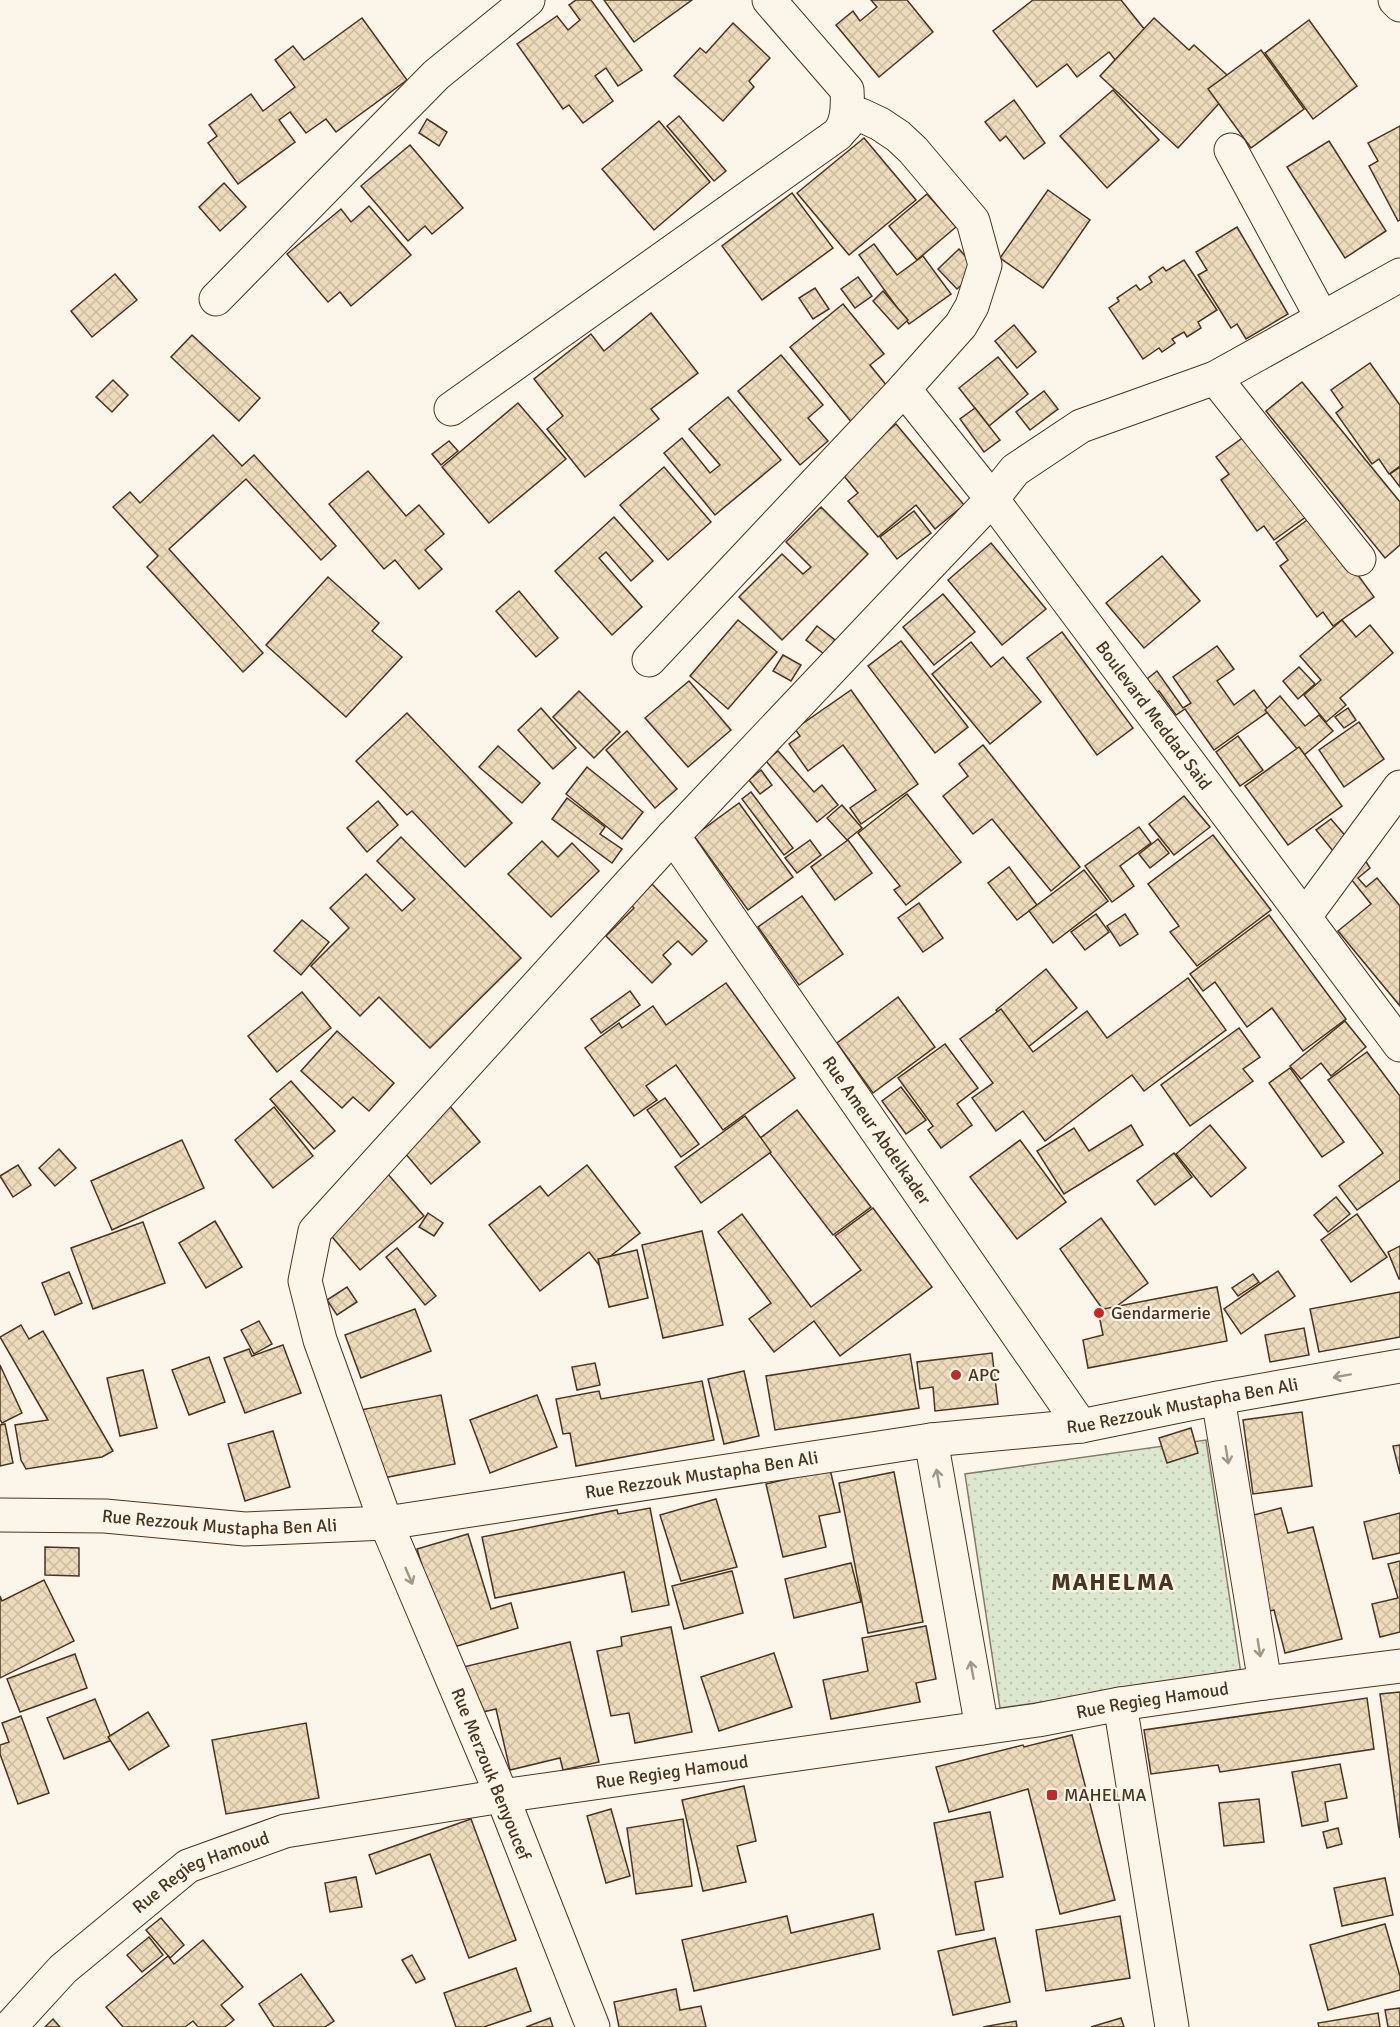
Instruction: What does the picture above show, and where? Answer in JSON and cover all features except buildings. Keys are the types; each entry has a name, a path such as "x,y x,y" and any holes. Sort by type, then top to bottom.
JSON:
{"street":[{"path":"216,299 436,75 528,0"},
{"path":"770,0 847,90 848,104 844,127"},
{"path":"1395,0 1400,5"},
{"path":"451,409 838,134 852,118 861,115 898,136 913,150 973,221 985,265 972,306 961,325 904,389 649,660"},
{"path":"1231,150 1322,318"},
{"name":"Rue Merzouk Benyoucef","path":"593,2027 502,1796 386,1523 320,1340 305,1281 315,1231 673,836 992,499 1015,470 1081,426 1215,378 1400,274"},
{"path":"1215,378 1359,559"},
{"name":"Boulevard Meddad Said","path":"904,389 992,499 1400,1045"},
{"path":"1305,916 1400,787"},
{"name":"Rue Ameur Abdelkader","path":"673,836 1081,1426"},
{"name":"Rue Rezzouk Mustapha Ben Ali","path":"0,1515 105,1516 245,1529 386,1523 932,1440 1081,1426 1218,1398 1400,1366"},
{"path":"1218,1398 1265,1683"},
{"path":"932,1440 982,1728"},
{"name":"Rue Regieg Hamoud","path":"10,2027 63,1969 188,1866 285,1831 502,1796 982,1728 1120,1704 1400,1666"},
{"path":"1120,1704 1172,2027"}],"green space":[{"path":"1206,1440 1241,1674 1000,1708 965,1474"}],"place":[{"name":"Gendarmerie","path":"1099,1313"},
{"name":"APC","path":"956,1375"},
{"name":"MAHELMA","path":"1052,1795"}],"district":[{"name":"MAHELMA","path":"1113,1582"}]}
